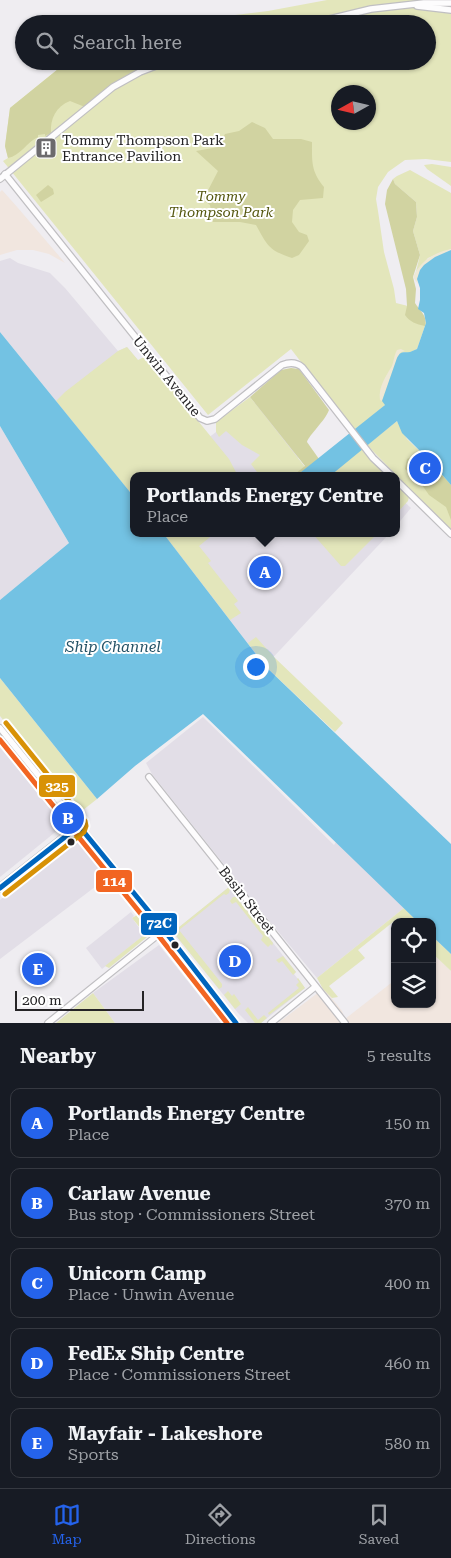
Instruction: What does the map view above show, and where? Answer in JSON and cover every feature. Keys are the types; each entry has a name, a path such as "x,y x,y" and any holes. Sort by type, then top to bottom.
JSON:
{"main road":[{"path":"0,888 79,826"}],"street":[{"path":"346,15 371,9 415,6 424,3 451,3"},
{"path":"415,6 451,10"},
{"path":"3,176 113,87 146,70"},
{"name":"Unwin Avenue","path":"3,176 200,418 207,421 215,419 282,365 293,363 302,367 351,431 388,472"},
{"path":"400,484 451,534"},
{"path":"0,728 164,930 236,1023"},
{"name":"Basin Street","path":"149,777 345,1023"},
{"path":"48,1023 164,930"},
{"path":"271,1023 315,987"}],"shaded area":[{"path":"2,190 65,263 49,254 33,250 17,250 0,255 0,192"},
{"path":"10,258 18,263 50,273 118,351 127,347 204,441 255,403 283,378 302,427 296,472 130,472 130,492 0,332 0,261"},
{"path":"0,426 69,543 0,600"},
{"path":"400,498 411,508 400,521"},
{"path":"166,537 386,537 265,666"},
{"path":"203,717 334,845 336,842 404,908 317,978 152,774 146,763"},
{"path":"0,742 64,821 64,825 0,877"},
{"path":"74,838 77,838 108,877 0,959 0,900"},
{"path":"229,887 296,972 294,974 305,988 261,1023 248,1023 238,1013 173,932"},
{"path":"131,912 134,916 132,918 140,929 143,927 146,930 144,935 102,969 86,948"},
{"path":"159,945 221,1023 115,1023 93,993"},
{"path":"436,957 451,971 451,1023 278,1023 323,989 342,1011 345,1019 391,983 391,1008 436,1008"}],"green space":[{"name":"Tommy Thompson Park","path":"327,0 451,0 451,162 426,159 405,160 388,172 378,187 376,199 384,252 396,303 408,306 426,323 417,349 409,353 403,352 385,405 354,431 291,349 208,415 3,161 8,158 5,146 10,108 57,70 436,70 436,15 235,15"},
{"path":"57,70 140,70 113,86 85,107 70,101 65,103 53,118 51,133 45,136 45,134 38,135 20,152 8,158 5,146 10,108"},
{"path":"252,122 265,128 273,139 301,139 312,142 313,166 324,187 323,198 300,200 293,210 292,222 299,232 307,235 309,241 299,255 292,258 278,253 270,247 256,225 240,222 213,222 210,205 203,200 218,171 196,151 218,147 225,134 239,131"},
{"path":"432,164 451,167 451,186 424,165"},
{"path":"410,170 451,193 451,249 428,258 416,272 420,255 413,231 417,217 416,202 395,184 393,179"},
{"path":"393,179 395,184 416,202 417,217 413,231 420,255 413,277 416,289 415,303 424,316 425,326 414,322 405,315 407,306 406,289 385,204 387,190"},
{"path":"48,185 53,189 54,194 41,202 36,195"},
{"path":"127,347 138,360 144,357 147,358 229,459 236,472 130,472 130,492 56,401 118,351"},
{"path":"299,369 329,410 307,442 319,459 301,472 298,472 305,466 250,397 281,370"},
{"path":"250,397 305,467 299,472 257,472 251,464 260,455 242,445 226,431 219,437 216,432 216,422"},
{"path":"397,421 407,439 451,485 451,531 400,479 400,472 393,472 367,445"},
{"path":"362,448 383,472 335,472"},
{"path":"421,452 451,485 451,520 446,507 429,495 420,482 405,469 407,459"},
{"path":"400,489 409,497 408,501 400,510"},
{"path":"166,537 210,537 199,546 211,561 208,563 238,601 234,604 241,613 230,620"},
{"path":"316,537 374,537 345,566 341,566"},
{"path":"256,637 275,658 343,723 335,732 265,666 248,643"},
{"path":"0,678 97,799 78,814 0,716"},
{"path":"229,887 229,893 224,894 179,930 222,984 222,987 219,989 173,932"},
{"path":"233,897 236,897 273,943 272,946 271,944 268,947 261,940 263,936 236,902 232,904 230,901"},
{"path":"404,908 414,918 398,918 392,918"},
{"path":"139,914 153,931 152,933 109,968 105,966 144,935 145,930 143,927 141,929 132,918"},
{"path":"391,918 391,924 358,950 365,958 329,986 338,997 332,998 323,989 317,978"},
{"path":"436,940 451,954 451,971 436,957"},
{"path":"283,956 296,972 293,975 282,961 279,963 276,960"},
{"path":"298,978 305,988 269,1015 268,1013 299,988 296,985 299,982"},
{"path":"228,991 232,996 234,994 241,1004 235,1009 224,995"},
{"path":"93,993 115,1023 56,1023"},
{"path":"248,1007 258,1020 264,1015 267,1018 261,1023 255,1023 245,1010"}],"sand":[{"path":"451,249 417,279 418,284 413,277 419,267 428,258"},
{"path":"397,350 405,351 401,352 397,358 382,401 380,400 381,386 392,366"}],"water":[{"path":"451,250 451,485 402,433 397,421 335,472 301,472 385,405 382,401 398,355 417,349 426,323 424,313 418,309 420,288 417,279 424,265 435,257"},
{"name":"Ship Channel","path":"0,332 130,492 130,537 166,537 265,666 451,844 451,954 436,940 436,918 414,918 203,714 135,766 97,799 0,678 0,600 69,543 0,426"}],"transit line":[{"name":"325","path":"5,894 84,832 86,826 85,821 6,723"},
{"name":"114","path":"0,740 227,1023"},
{"name":"72C","path":"79,826 164,930 236,1023"},
{"name":"72C","path":"0,888 79,826"}],"place":[{"name":"Tommy Thompson Park Entrance Pavilion","path":"46,148"},
{"name":"Unicorn Camp","path":"425,468"},
{"name":"Portlands Energy Centre","path":"265,572"},
{"name":"Carlaw Avenue","path":"68,818"},
{"name":"FedEx Ship Centre","path":"235,961"},
{"name":"Mayfair - Lakeshore","path":"38,969"}]}
